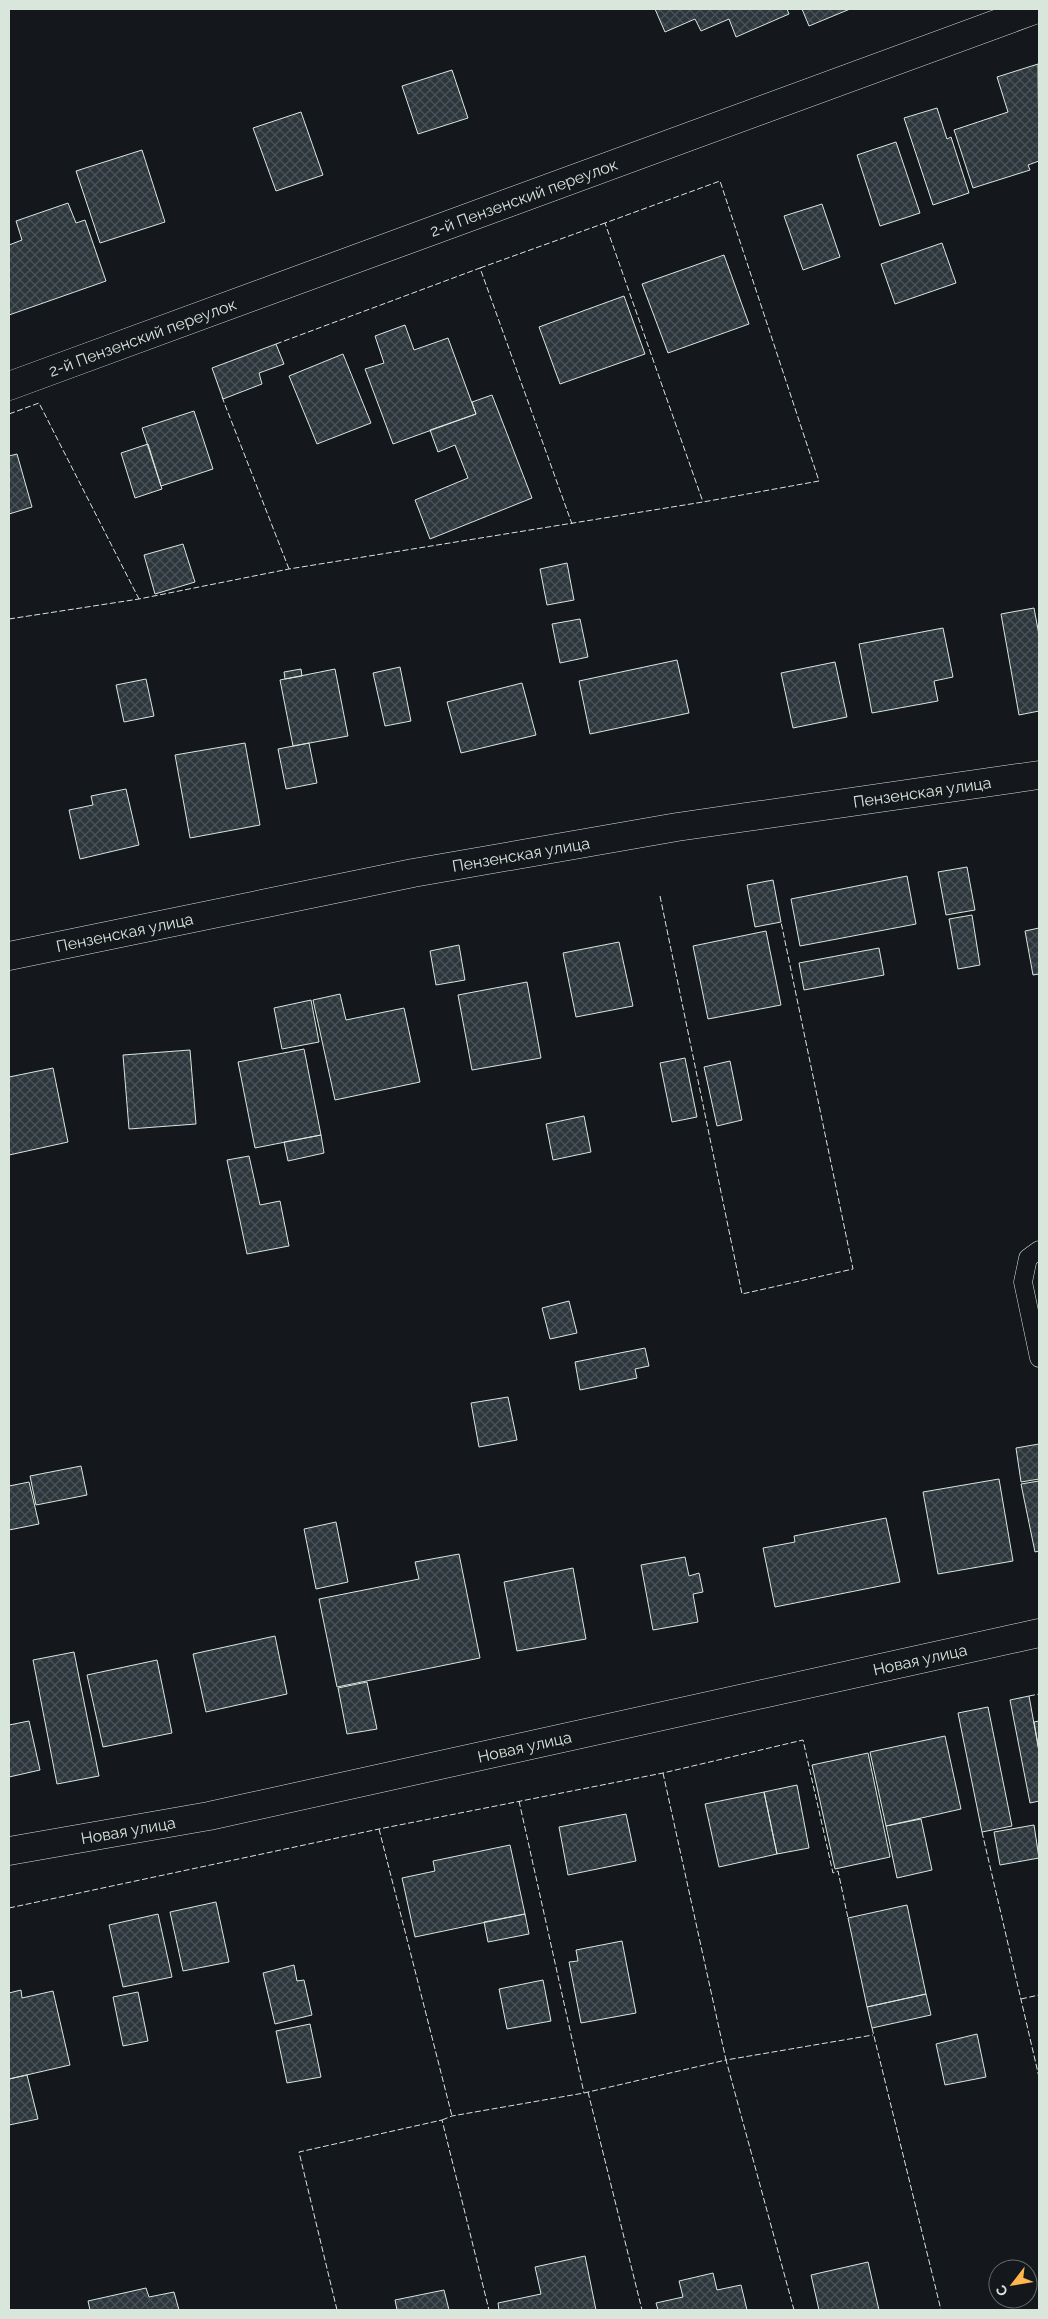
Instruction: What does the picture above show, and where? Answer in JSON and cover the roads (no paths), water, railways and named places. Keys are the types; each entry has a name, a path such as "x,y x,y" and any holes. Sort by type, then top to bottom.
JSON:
{"street":[{"name":"2-й Пензенский переулок","path":"9,386 1037,9"},
{"name":"Пензенская улица","path":"9,956 412,872 677,827 1039,775"},
{"name":"Новая улица","path":"9,1851 209,1816 1039,1632"}],"lane":[{"path":"1039,1250 1028,1258 1023,1282 1039,1358"}]}
